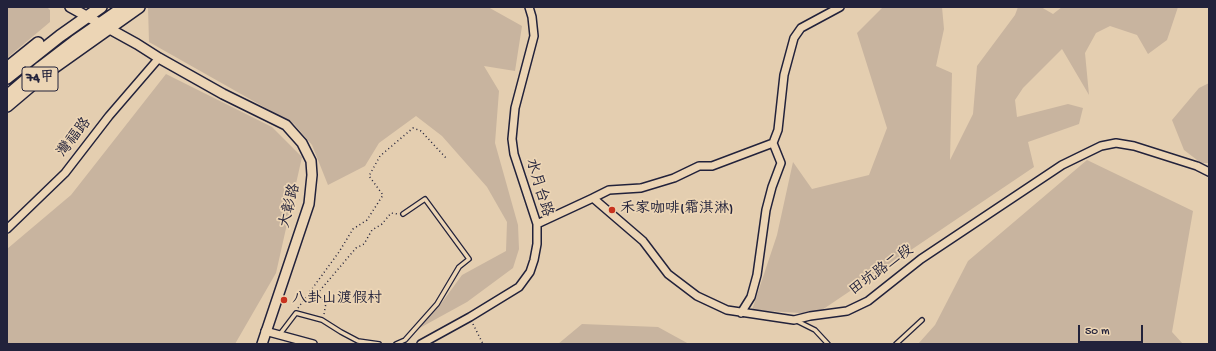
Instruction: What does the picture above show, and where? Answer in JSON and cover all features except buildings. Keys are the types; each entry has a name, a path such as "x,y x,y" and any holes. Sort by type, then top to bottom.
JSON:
{"main road":[{"name":"大彰路","path":"70,7 85,12 104,26 223,94 286,124 302,143 310,161 312,174 309,204 265,331 262,344"},
{"name":"74甲","path":"7,68 58,33 85,12 101,7"},
{"name":"74甲","path":"7,96 104,26 125,7"},
{"name":"74甲","path":"104,26 139,7"},
{"name":"74甲","path":"7,78 58,33"},
{"name":"74甲","path":"7,106 71,50"}],"street":[{"name":"水月台路","path":"421,344 470,317 519,287 530,272 537,244 536,224 514,154 512,139 515,108 534,36 532,17 529,7"},
{"path":"536,224 609,190 641,188 674,178 699,166 712,166 772,143 778,130 784,74 794,38 800,28 840,7"},
{"name":"灣福路","path":"7,229 65,173 109,116 159,58"},
{"path":"741,313 751,297 757,275 766,210 772,187 781,164 772,143"},
{"name":"田坑路二段","path":"593,198 643,241 668,274 697,296 727,310 794,320 810,316 847,311 868,301 920,259 1056,169 1100,146 1116,143 1134,146 1197,166 1209,172"},
{"path":"265,331 313,344"}],"lane":[{"path":"396,344 405,340 437,304 459,266 469,259 425,199 403,214"},
{"path":"279,335 296,314 322,320 358,341 380,344"},
{"path":"794,320 816,330 828,344"},
{"path":"896,344 922,320"}],"path":[{"path":"296,314 298,308 339,252 353,229 367,220 383,195 369,176 380,156 413,128 421,131 447,158"},
{"path":"322,320 326,303 317,294 356,248 364,244 372,230 382,224 392,213 403,214"},
{"path":"470,317 483,344"}],"shaded area":[{"path":"7,7 47,7 50,10 50,22 7,58"},
{"path":"148,7 488,7 522,26 515,71 484,66 499,91 495,143 518,225 519,249 513,268 467,302 416,330 443,301 462,275 506,251 507,222 487,187 442,136 416,116 379,143 365,166 328,185 312,145 294,124 149,42"},
{"path":"883,7 942,7 944,29 936,66 952,73 950,160 973,114 977,66 1015,15 1018,7 1041,7 1053,14 1062,7 1178,7 1167,40 1148,54 1137,35 1110,26 1096,33 1085,53 1089,95 1062,49 1023,88 1015,100 1017,117 1068,104 1083,108 1079,124 1028,142 1034,167 816,314 752,310 777,235 793,162 812,189 869,175 887,128 857,33"},
{"path":"166,74 272,127 302,157 276,273 235,344 7,344 7,249 71,195"},
{"path":"1209,83 1209,163 1201,163 1184,150 1172,120 1199,88"},
{"path":"1087,160 1193,211 1172,332 1183,344 918,344 935,325 968,261"},
{"path":"582,324 658,327 689,344 558,344"}],"place":[{"name":"禾家咖啡(霜淇淋)","path":"612,210"},
{"name":"八卦山渡假村","path":"284,300"}]}
